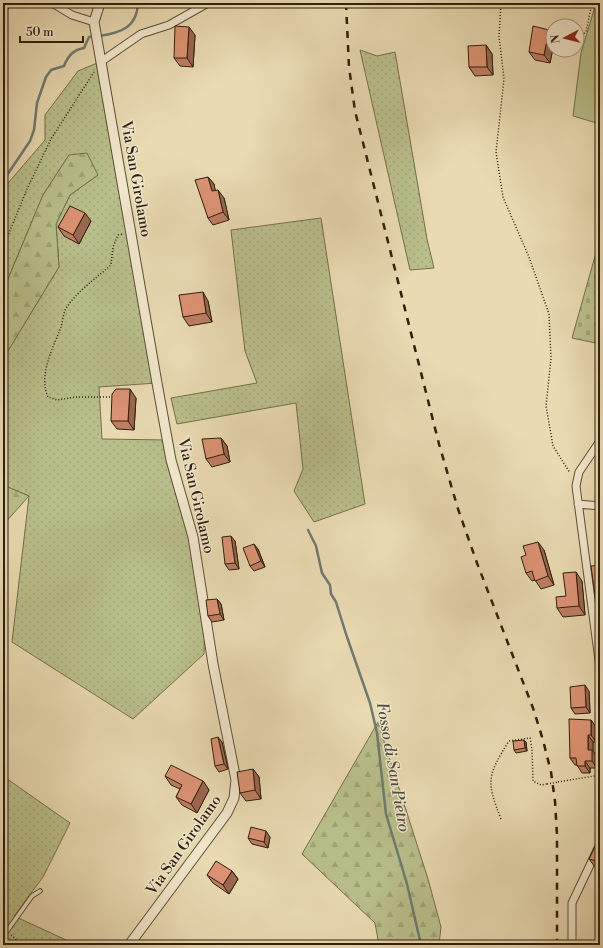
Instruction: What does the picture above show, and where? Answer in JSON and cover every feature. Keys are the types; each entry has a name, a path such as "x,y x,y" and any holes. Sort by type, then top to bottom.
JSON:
{"street":[{"path":"52,3 72,15 94,22 100,3"},
{"path":"102,61 141,34 169,25 208,3"},
{"name":"Via San Girolamo","path":"94,22 172,460 193,537 213,664 236,780 234,798 227,813 129,945"},
{"path":"600,441 579,472 576,486 600,668"},
{"path":"578,504 600,506"},
{"path":"572,945 572,902 600,844"}],"lane":[{"path":"7,931 32,896 40,891"}],"path":[{"path":"501,3 499,36 504,80 496,152 503,197 529,256 549,314 551,358 546,406 553,446 569,471 576,486"},
{"path":"585,33 592,3"},
{"path":"3,248 27,190 51,139 102,61"},
{"path":"117,398 76,397 57,400 48,397 44,388 53,346 61,327 66,308 83,289 111,264 113,247 118,236 131,232"},
{"path":"502,819 493,797 490,780 497,759 509,740 530,738 532,749 533,781 541,785 600,775"},
{"path":"7,931 23,945"}],"green space":[{"path":"596,3 600,3 600,124 573,116 580,58 585,58 585,40"},
{"path":"360,50 377,56 395,52 427,239 434,268 410,270"},
{"path":"102,61 157,383 99,387 102,439 168,440 193,537 205,615 204,654 133,719 12,642 29,496 3,485 3,359 59,267 56,224 70,195 98,175 69,155 43,195 3,291 3,189 45,140 45,115 78,71"},
{"path":"87,153 98,175 70,195 56,224 59,267 3,359 3,291 43,195 69,155"},
{"path":"321,218 365,504 314,522 294,491 303,469 296,403 177,424 171,398 257,383 245,351 231,230"},
{"path":"599,242 600,243 600,344 572,338"},
{"path":"3,485 29,496 3,525"},
{"path":"378,722 428,879 441,927 439,945 379,945 375,923 302,854"},
{"path":"3,776 70,823 43,877 14,916 77,945 3,945"}],"building":[{"path":"175,26 189,27 187,58 174,58"},
{"path":"533,26 545,29 544,55 529,52"},
{"path":"486,45 487,67 469,67 468,46"},
{"path":"208,177 212,191 218,190 223,212 208,218 195,180"},
{"path":"70,206 85,213 73,235 58,227"},
{"path":"203,292 206,313 183,317 179,295"},
{"path":"116,389 130,389 128,421 111,421 112,394"},
{"path":"221,438 224,454 206,459 202,439"},
{"path":"231,536 235,563 225,564 222,537"},
{"path":"538,542 548,576 535,581 532,571 526,573 521,557 526,555 523,546"},
{"path":"254,544 261,561 250,566 243,548"},
{"path":"600,565 600,633 591,566"},
{"path":"576,572 579,606 557,608 556,597 566,596 563,573"},
{"path":"217,599 220,614 208,616 206,600"},
{"path":"596,633 600,633 600,653 599,653"},
{"path":"585,685 586,707 571,708 570,687"},
{"path":"569,719 591,720 591,735 588,735 588,750 592,750 592,761 585,761 585,766 577,766 576,758 570,758"},
{"path":"218,737 224,764 215,766 211,739"},
{"path":"524,740 525,748 514,750 513,741"},
{"path":"171,765 203,781 191,804 176,797 182,785 165,776"},
{"path":"253,769 255,790 240,793 237,772"},
{"path":"251,827 266,831 264,842 248,838"},
{"path":"600,836 600,862 589,859"},
{"path":"216,861 232,871 223,885 207,875"}],"waterway":[{"path":"99,36 120,31 131,24 137,11 138,3"},
{"path":"3,181 30,141 34,130 37,103 46,77 51,70 64,66 71,54 84,48 89,37 94,36"},
{"name":"Fosso di San Pietro","path":"308,530 316,546 322,573 330,585 331,594 336,602 370,703 377,733 386,814 407,884 421,945"}],"railway":[{"path":"346,3 349,67 355,111 439,444 458,509 477,563 533,708 551,772 555,801 557,835 557,945"}]}
